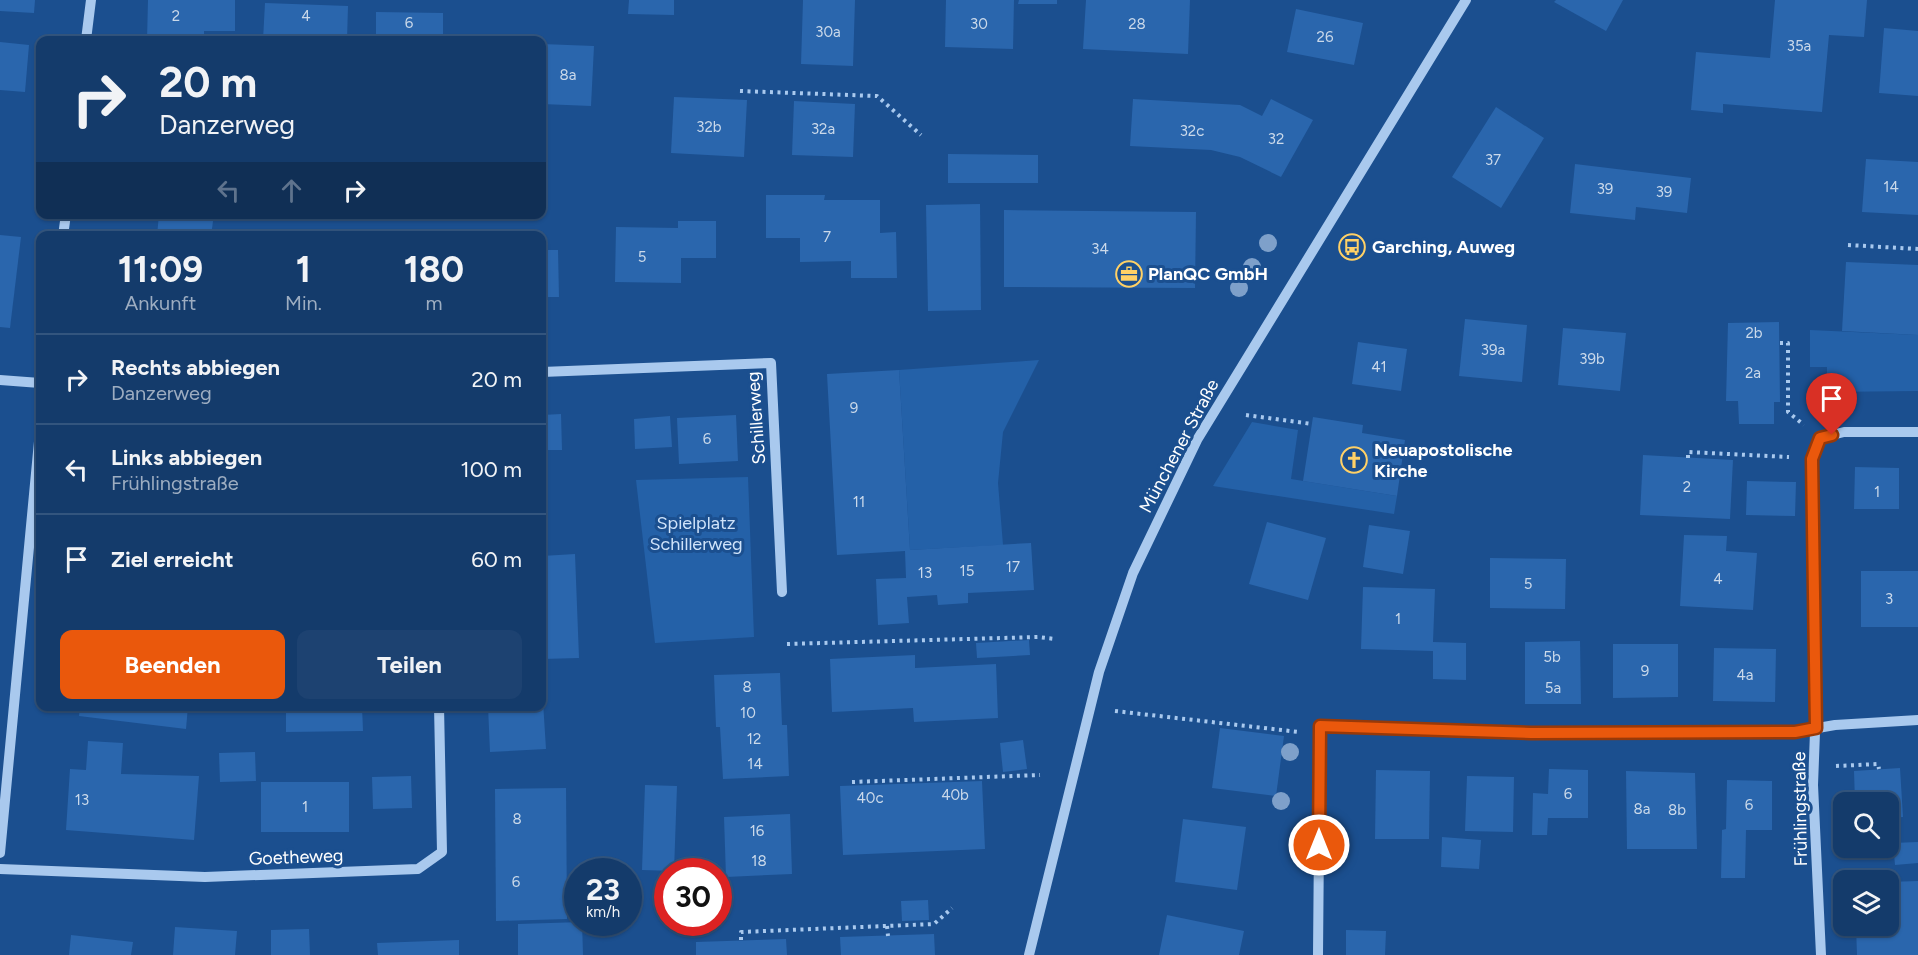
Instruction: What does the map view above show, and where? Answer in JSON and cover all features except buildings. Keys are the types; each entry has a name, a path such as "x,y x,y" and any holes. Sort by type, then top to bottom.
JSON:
{"street":[{"path":"86,36 91,0"},
{"name":"Münchener Straße","path":"1029,955 1099,672 1133,573 1197,440 1466,0"},
{"name":"Schillerweg","path":"546,372 771,363 782,592"},
{"path":"0,380 36,383"},
{"path":"1812,459 1820,438 1844,432 1918,432"},
{"name":"Frühlingstraße","path":"1812,459 1816,728 1813,785 1821,955"},
{"path":"0,853 6,721 36,465"},
{"name":"Goetheweg","path":"0,869 205,877 418,869 442,852 439,711"},
{"path":"1318,955 1320,730 1531,733 1795,732 1816,728 1918,720"}],"path":[{"path":"740,91 877,96 921,135"},
{"path":"1848,245 1918,249"},
{"path":"1780,343 1788,342 1788,412"},
{"path":"1780,383 1788,382"},
{"path":"1245,415 1312,424"},
{"path":"1688,458 1688,452 1812,459"},
{"path":"787,644 1038,637 1055,639"},
{"path":"1115,711 1320,730"},
{"path":"1831,767 1878,764 1879,769"},
{"path":"852,782 1040,775"},
{"path":"741,940 741,932 934,924 952,908"},
{"path":"887,926 888,936"}],"green space":[{"path":"1810,330 1918,335 1918,391 1827,392 1827,367 1810,367"},
{"path":"1039,360 1003,432 998,483 1003,545 910,550 899,370"},
{"path":"1252,422 1298,430 1291,479 1397,496 1394,514 1213,486"},
{"name":"Spielplatz Schillerweg","path":"748,477 754,637 655,643 636,480"}],"place":[{"name":"Garching, Auweg","path":"1352,247"},
{"name":"PlanQC GmbH","path":"1129,274"},
{"name":"Neuapostolische Kirche","path":"1354,460"}],"route":[{"path":"1319,845 1320,726 1531,733 1795,732 1816,728 1812,459 1820,438 1832,435"}]}
